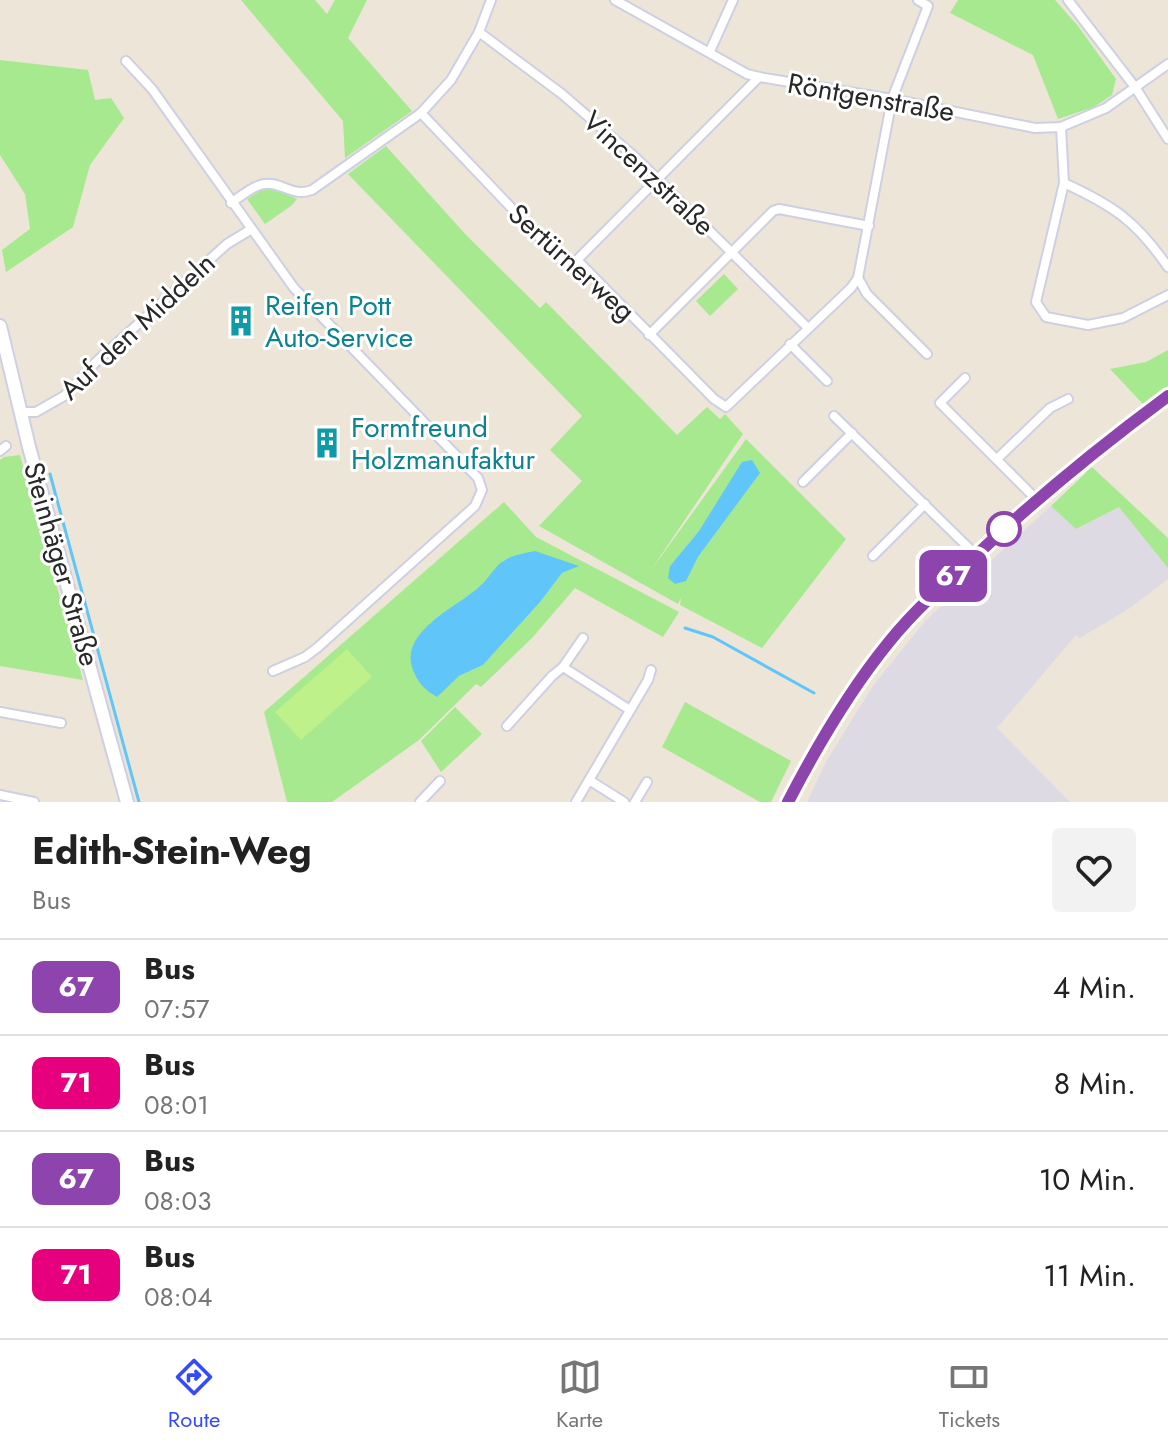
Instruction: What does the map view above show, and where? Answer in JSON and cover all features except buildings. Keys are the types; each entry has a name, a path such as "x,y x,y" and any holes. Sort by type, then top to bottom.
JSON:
{"main road":[{"name":"Steinhäger Straße","path":"0,326 20,412 127,802"}],"street":[{"path":"231,203 261,185 275,184 293,193 303,194 312,190 421,113 451,80 479,32 491,0"},
{"name":"Röntgenstraße","path":"615,0 747,74 1035,128 1061,127 1106,108 1168,64"},
{"path":"710,51 733,0"},
{"path":"827,381 790,344 858,278 892,99 928,6 918,0"},
{"path":"1068,0 1135,87 1168,139"},
{"name":"Vincenzstraße","path":"479,32 562,94 733,252 808,328"},
{"path":"126,61 152,89 294,288 478,478 482,490 475,506 317,648 305,657 273,671"},
{"path":"577,260 759,77"},
{"name":"Sertürnerweg","path":"421,113 564,263 577,260 720,405 726,407 790,344"},
{"path":"1061,127 1064,183 1036,302 1046,317 1088,325 1123,318 1168,295"},
{"path":"1064,183 1117,211 1147,236 1168,267"},
{"path":"649,335 773,211 779,209 869,226"},
{"name":"Auf den Middeln","path":"20,412 36,412 64,396 105,353 227,244 250,230"},
{"path":"858,278 867,294 927,354"},
{"path":"965,378 940,403 1036,499"},
{"path":"788,802 845,702 916,611 1036,499 1168,396"},
{"path":"997,459 1050,408 1068,399"},
{"path":"834,416 976,555"},
{"path":"803,482 852,433"},
{"path":"873,556 925,504"},
{"path":"507,726 563,667 583,638"},
{"path":"563,667 630,710"},
{"path":"576,802 651,670"},
{"path":"0,712 61,723"},
{"path":"589,780 624,802"},
{"path":"420,802 440,781"},
{"path":"635,802 647,782"},
{"path":"0,795 34,802"}],"shaded area":[{"path":"1051,506 1077,529 1119,506 1168,568 1168,579 1130,608 1080,638 1076,635 997,728 1070,802 807,802 827,760 873,686 926,620"}],"green space":[{"path":"241,0 315,0 327,14 335,0 367,0 348,38 412,111 345,158 343,121"},
{"path":"958,0 1055,0 1116,79 1112,95 1094,107 1058,119 1033,55 950,13"},
{"path":"0,60 88,70 95,100 111,98 124,118 90,165 73,227 6,272 2,250 30,229 25,194 0,155"},
{"path":"386,146 466,235 540,308 546,302 677,435 707,407 720,419 725,414 743,434 649,573 746,439 846,539 762,648 680,605 681,598 678,604 539,526 582,481 550,450 582,416 348,174","holes":["759,474 698,557 686,580 675,584 670,566 699,531"]},
{"path":"269,189 297,199 265,224 247,199"},
{"path":"724,274 738,289 710,316 696,301"},
{"path":"1168,350 1168,386 1144,405 1110,369 1146,362"},
{"path":"20,455 83,680 0,666 0,460"},
{"path":"1092,467 1168,538 1168,568 1119,507 1076,529 1051,506"},
{"path":"504,502 536,537 679,612 663,637 575,588 532,638 481,687 476,684 419,740 332,802 287,802 264,712","holes":["504,560 577,566 562,573 483,665 459,676 429,624 480,587"]},
{"path":"347,649 372,677 301,740 275,712"},
{"path":"685,702 791,761 771,802 760,802 662,747"},
{"path":"455,707 482,734 441,772 421,741"}],"water":[{"path":"752,460 760,473 698,557 686,581 675,584 668,578 670,566 699,531 742,462"},
{"path":"535,551 579,566 562,573 483,665 459,676 437,697 429,692 415,675 411,656 421,632 479,587 501,562"}],"waterway":[{"path":"50,474 139,802"},
{"path":"685,628 713,637 814,693"}],"bus line":[{"name":"67","path":"788,802 845,702 916,611 1036,499 1168,396"}],"place":[{"name":"Reifen Pott Auto-Service","path":"241,321"},
{"name":"Formfreund Holzmanufaktur","path":"327,443"}]}
